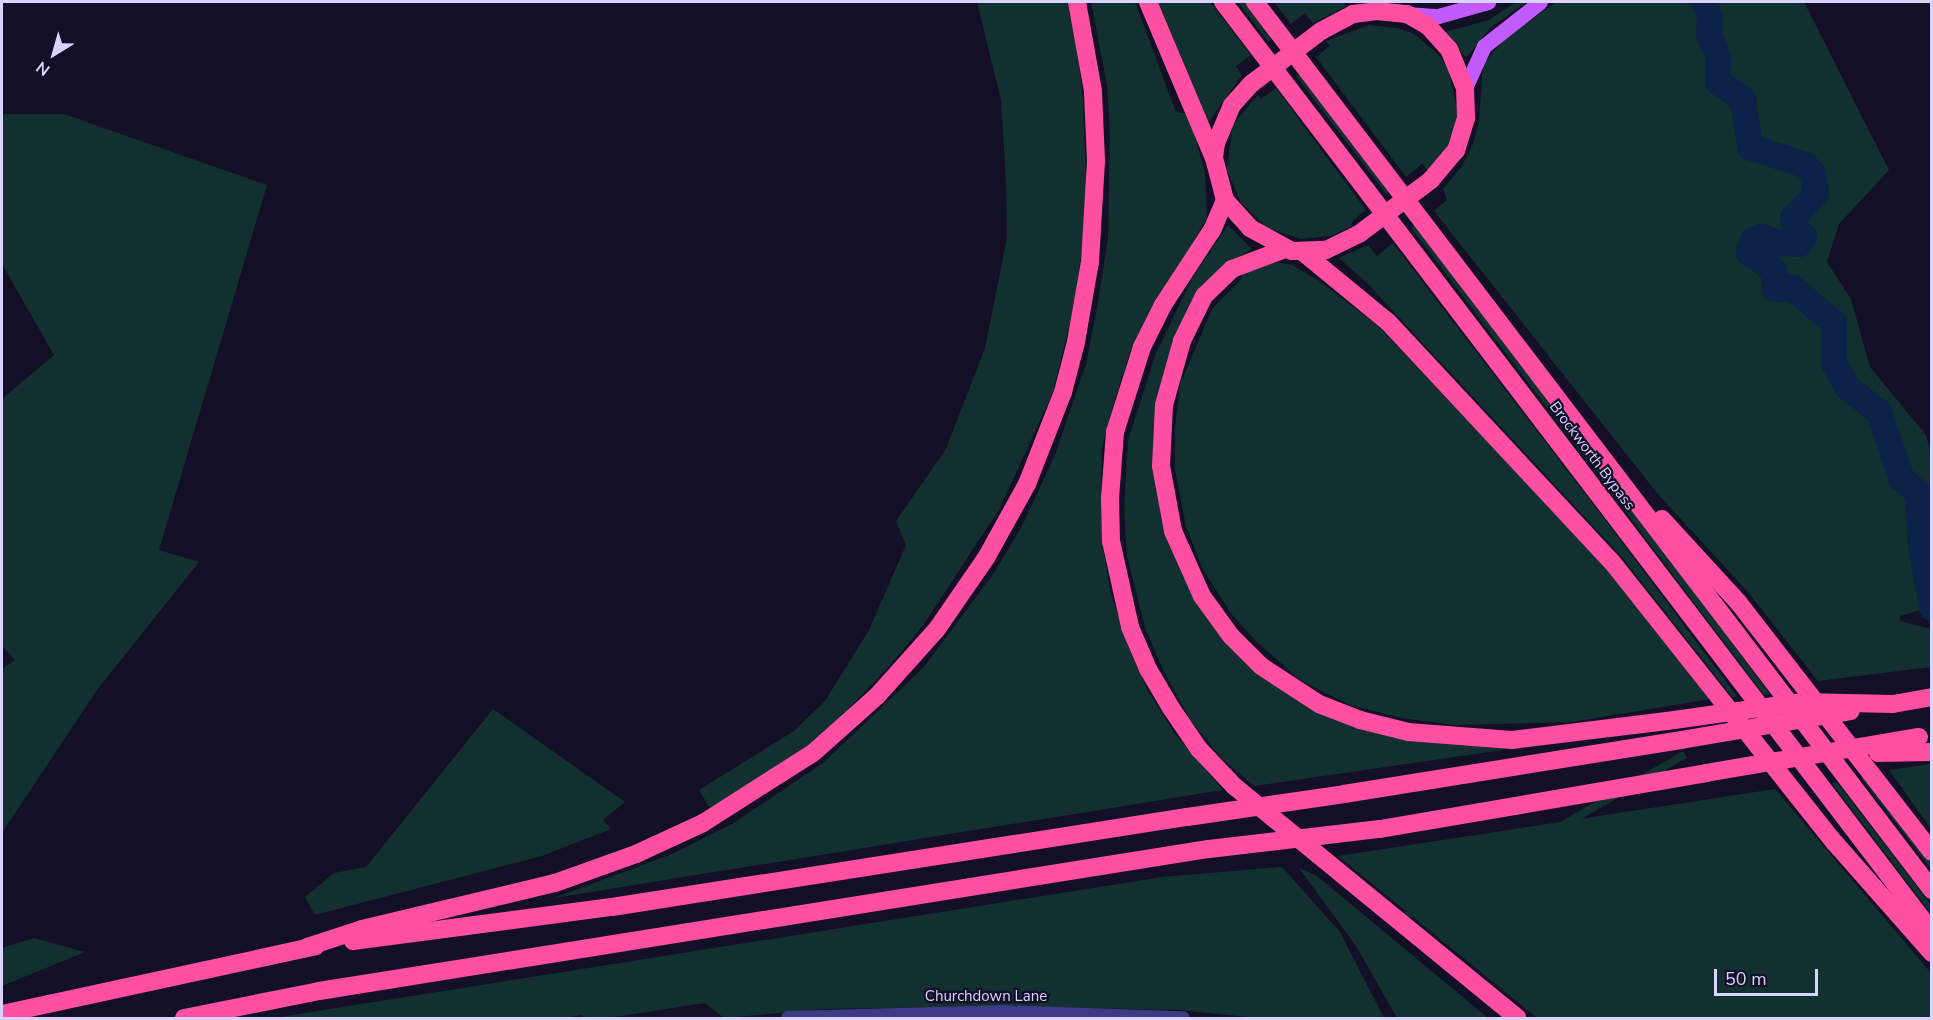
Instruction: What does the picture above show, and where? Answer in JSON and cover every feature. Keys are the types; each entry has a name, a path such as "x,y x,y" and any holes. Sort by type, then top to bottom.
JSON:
{"highway":[{"path":"307,948 362,929 555,883 636,854 703,823 813,753 877,696 930,637 974,578 1027,484 1063,392 1076,342 1090,262 1096,161 1093,92 1077,2"},
{"path":"1148,2 1214,158 1225,200 1250,228 1285,249 1304,253 1332,248 1359,234 1431,180 1450,160 1461,140 1465,88 1449,49 1428,26 1407,14 1377,11 1353,14 1321,31 1251,84 1225,119 1214,158"},
{"name":"Brockworth Bypass","path":"1223,2 1932,932"},
{"name":"Brockworth Bypass","path":"1255,2 1932,890"},
{"path":"1359,2 1377,11"},
{"path":"1225,200 1212,230 1163,305 1142,347 1115,432 1110,498 1111,541 1130,627 1148,669 1171,708 1199,749 1234,786 1517,1018"},
{"path":"1285,249 1238,266 1204,296 1182,341 1164,405 1161,466 1173,531 1202,596 1231,636 1261,666 1319,704 1360,720 1408,732 1512,740 1802,702 1893,704"},
{"path":"1304,253 1388,322 1612,562 1835,843 1932,953"},
{"path":"1584,433 1738,602 1932,852"},
{"path":"2,1014 307,948 612,907 1344,794 1932,698"},
{"path":"184,1018 319,991 1209,849 1380,830 1815,755 1928,744"}],"main road":[{"path":"1407,14 1438,16 1488,2"},
{"path":"1465,88 1484,46 1540,2"}],"street":[{"name":"Churchdown Lane","path":"788,1018 998,1012 1183,1018"}],"green space":[{"path":"977,2 1067,2 1076,42 1083,98 1087,211 1074,307 1053,392 1000,508 924,624 893,662 837,721 792,758 710,808 699,790 794,731 825,701 869,630 906,545 896,521 946,449 985,348 1007,237 1006,182 1001,100"},
{"path":"1091,2 1135,2 1176,112 1189,114 1205,173 1207,218 1130,352 1114,402 1102,448 1101,498 1103,548 1111,594 1129,648 1148,691 1175,734 1223,790 554,898 672,854 732,824 823,763 923,668 994,573 1023,524 1055,455 1086,364 1097,308 1108,238 1110,133 1107,85"},
{"path":"1157,2 1210,2 1251,55 1236,66 1242,75 1208,123"},
{"path":"1238,2 1245,2 1272,39 1268,42"},
{"path":"1274,2 1342,2 1347,6 1313,23 1305,13 1291,24"},
{"path":"1516,2 1527,2 1491,27 1466,58 1445,32 1489,20"},
{"path":"1556,2 1804,2 1889,170 1839,224 1827,262 1851,299 1870,367 1926,435 1932,457 1931,607 1900,616 1900,621 1931,629 1931,667 1818,681 1748,592 1657,493 1434,211 1447,200 1443,189 1462,166 1473,144 1479,122 1483,64 1509,35"},
{"path":"1369,25 1398,28 1414,34 1440,56 1449,71 1458,113 1449,147 1428,171 1422,164 1406,177 1316,57 1330,46 1326,41"},
{"path":"1300,75 1390,190 1386,194 1296,76"},
{"path":"1276,88 1366,210 1352,221 1352,226 1331,236 1301,239 1267,228 1241,203 1227,170 1233,124 1258,95 1261,99"},
{"path":"2,114 64,114 267,185 159,550 199,562 97,690 2,833 2,669 15,660 2,646 2,399 54,355 2,264"},
{"path":"1228,225 1252,249 1228,263 1202,291 1154,453 1210,618 1316,709 1503,744 1503,750 1254,786 1222,759 1191,721 1165,674 1145,628 1127,556 1124,509 1128,440 1156,353 1193,277"},
{"path":"1415,225 1770,694 1764,695 1411,228"},
{"path":"1393,243 1737,696 1733,698 1621,556 1367,283 1339,258 1368,245 1377,256"},
{"path":"1276,262 1292,265 1318,280 1377,325 1602,563 1711,699 1572,722 1455,725 1401,718 1350,705 1300,680 1256,641 1233,616 1203,570 1186,527 1175,470 1175,428 1180,385 1212,309 1242,278 1241,271"},
{"path":"493,709 625,802 603,820 611,829 542,856 315,915 305,897 334,873 366,867"},
{"path":"1683,751 1687,758 1404,921 1400,914"},
{"path":"1932,764 1931,829 1889,770"},
{"path":"1866,777 1931,863 1931,869 1861,778"},
{"path":"1837,782 1931,905 1931,914 1832,783"},
{"path":"1775,789 1931,973 1931,1018 1537,1018 1338,856"},
{"path":"1282,867 1340,932 1384,1018 1258,1018 1178,1010 1010,1006 825,1009 724,1018 705,1003 608,1018 583,1018 582,1015 564,1018 273,1018 1162,877"},
{"path":"1299,868 1317,876 1488,1018 1397,1018 1356,946"},
{"path":"34,938 85,952 2,986 2,948"}],"waterway":[{"path":"1704,2 1710,17 1709,34 1718,57 1718,82 1743,99 1750,147 1805,165 1813,174 1816,194 1793,218 1795,229 1804,237 1799,244 1778,243 1762,237 1753,240 1749,252 1774,271 1775,289 1793,288 1834,323 1834,363 1847,387 1879,412 1902,479 1918,493 1921,545 1932,608"}]}
